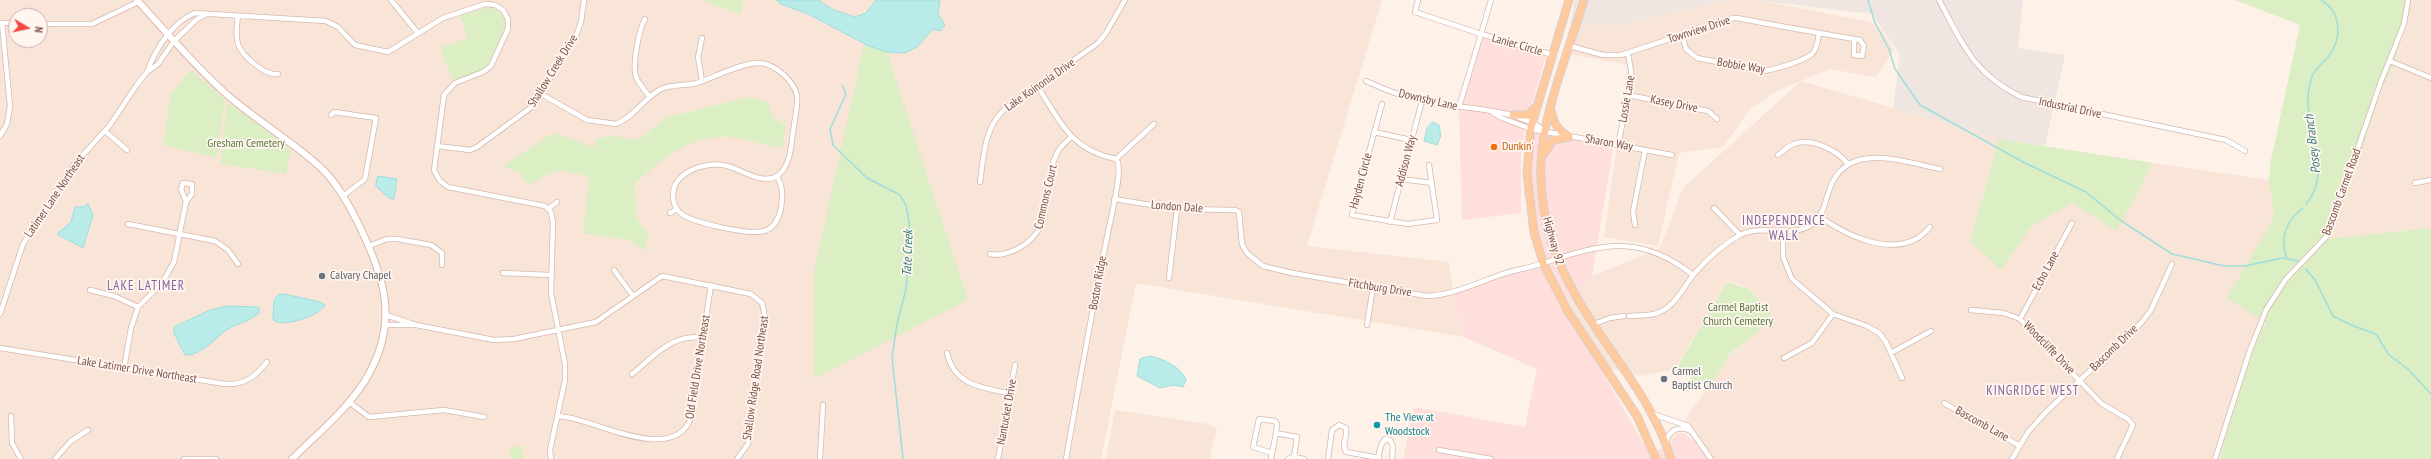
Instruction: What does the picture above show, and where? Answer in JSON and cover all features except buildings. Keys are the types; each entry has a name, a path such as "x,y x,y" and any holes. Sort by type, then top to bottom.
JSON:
{"main road":[{"name":"Highway 92","path":"1569,0 1532,125 1528,192 1534,232 1543,263 1567,310 1637,416 1656,459"},
{"name":"Highway 92","path":"1584,0 1545,131 1542,160 1542,198 1546,224 1556,259 1568,283 1651,412 1666,445 1670,459"},
{"path":"1513,115 1528,114 1538,105"},
{"path":"1551,109 1554,124 1558,130 1569,137"},
{"path":"1542,160 1547,146 1553,140 1569,137"}],"street":[{"path":"391,0 417,32"},
{"name":"Shallow Creek Drive","path":"437,146 470,150 477,147 528,111 541,94 578,29 584,0"},
{"name":"Lake Koinonia Drive","path":"980,182 990,126 1000,114 1098,43 1106,34 1125,0"},
{"name":"Lanier Circle","path":"1418,0 1415,12 1481,34 1553,55"},
{"name":"Lanier Circle","path":"1459,108 1490,0"},
{"name":"Industrial Drive","path":"1939,0 1972,60 1985,75 2002,88 2021,97 2226,140 2245,151"},
{"name":"Bascomb Carmel Road","path":"2215,459 2259,323 2286,279 2328,235 2380,84 2404,24 2408,0"},
{"path":"48,24 92,24 138,1 174,41 225,93 320,166 343,196 369,246 383,282 386,315 381,346 363,384 349,402 292,459"},
{"path":"168,34 188,16 195,13 330,22 338,27 354,45 388,52 397,48 417,32 443,18 485,4 499,6 508,19 508,30 491,66 483,72 454,83 446,91 437,146 435,173 440,181 448,187 548,209"},
{"path":"174,41 197,19 207,14"},
{"path":"238,16 237,38 240,48 266,72 278,74"},
{"name":"Townview Drive","path":"1570,46 1603,55 1628,53 1733,18 1854,39"},
{"path":"645,19 640,28 635,69 638,82 650,98"},
{"path":"0,136 7,124 10,106 1,23"},
{"name":"Bobbie Way","path":"1682,35 1686,49 1697,58 1763,70 1771,70 1811,54 1816,47 1819,33"},
{"name":"Latimer Lane Northeast","path":"0,314 14,266 27,236 73,166 105,130 147,72 152,59 168,34"},
{"path":"702,38 698,58 702,81"},
{"name":"Latimer Lane Northeast","path":"147,72 158,64 174,41"},
{"name":"Lossie Lane","path":"1618,145 1632,70 1628,53"},
{"path":"2390,61 2431,78"},
{"path":"541,94 582,118 612,124 624,120 650,98 665,88 702,81 757,63 772,67 792,84 796,95 797,105 788,163 777,176 760,178 729,166 718,165 691,170 679,178 674,189 674,199 677,209 683,215 693,220 751,232 765,231 776,223 780,214 783,191 777,176"},
{"name":"Downsby Lane","path":"1366,81 1422,101 1459,108 1513,115 1545,131"},
{"path":"1038,87 1071,137 1090,152 1116,159 1154,124"},
{"name":"Kasey Drive","path":"1628,95 1708,111 1717,120"},
{"name":"Addison Way","path":"1390,222 1422,101"},
{"name":"Hayden Circle","path":"1382,104 1352,215 1408,224 1437,220 1429,165"},
{"path":"330,115 334,112 340,112 376,118 367,173 363,182 343,196"},
{"name":"Downsby Lane","path":"1493,113 1502,118 1532,125 1545,131"},
{"path":"105,130 127,150"},
{"name":"Sharon Way","path":"1545,131 1569,137 1672,155"},
{"path":"1374,132 1411,140"},
{"name":"Commons Court","path":"990,254 1000,255 1013,250 1028,243 1040,231 1056,154 1071,137"},
{"path":"1778,156 1794,144 1804,142 1835,150 1848,164"},
{"path":"1635,224 1633,212 1645,150"},
{"path":"1594,324 1610,318 1654,314 1668,307 1703,264 1740,235 1761,229 1783,230 1804,228 1819,216 1834,179 1848,164 1859,159 1872,157 1940,169"},
{"name":"Boston Ridge","path":"1066,459 1096,288 1120,166 1116,159"},
{"path":"1401,179 1432,183"},
{"path":"2414,183 2431,180"},
{"name":"London Dale","path":"1114,200 1177,209 1230,209 1239,212"},
{"path":"124,368 130,328 138,307 167,277 174,262 186,202"},
{"path":"548,209 556,202"},
{"path":"1714,208 1740,235"},
{"path":"548,209 553,228 550,275 552,300 566,373 550,450 551,459"},
{"path":"670,213 677,209"},
{"path":"1169,278 1177,209"},
{"name":"Fitchburg Drive","path":"1239,212 1242,244 1247,253 1262,266 1270,269 1373,287 1436,295 1556,259 1604,247 1636,247 1664,255 1693,275"},
{"path":"1819,216 1852,236 1898,245 1918,238 1930,227"},
{"name":"Echo Lane","path":"2020,319 2072,223"},
{"path":"128,224 180,233 220,243 238,264"},
{"path":"1783,230 1782,257 1787,272 1801,288 1833,314 1874,329 1884,338 1902,378"},
{"path":"369,246 392,238 431,245 442,253 442,265"},
{"name":"Bascomb Drive","path":"2012,459 2028,432 2046,412 2080,381 2151,310 2172,264"},
{"path":"614,270 633,296"},
{"path":"503,273 550,275"},
{"name":"Shallow Ridge Road Northeast","path":"416,325 499,340 558,330 596,322 662,276 751,294 762,303 765,312 748,444 737,459"},
{"name":"Old Field Drive Northeast","path":"558,416 582,421 641,443 660,445 673,442 687,429 691,418 711,285"},
{"path":"1367,325 1373,287"},
{"path":"90,290 114,296 138,307"},
{"name":"Woodcliffe Drive","path":"1971,310 2004,312 2020,319 2102,404 2128,419 2133,425 2117,459"},
{"path":"1784,358 1812,343 1833,314"},
{"path":"386,315 416,325"},
{"path":"385,325 416,325"},
{"path":"1891,353 1931,331"},
{"path":"632,374 679,338 702,338"},
{"name":"Lake Latimer Drive Northeast","path":"0,348 236,384 253,378 267,362"},
{"path":"947,353 953,368 968,384 1011,394"},
{"name":"Nantucket Drive","path":"998,459 1011,394 1015,365"},
{"path":"349,402 369,416 444,410 484,417"},
{"name":"Bascomb Lane","path":"1944,403 2020,446"},
{"path":"820,459 823,405"},
{"path":"1651,412 1658,417 1684,424 1695,435 1711,459"},
{"path":"11,416 12,443 21,459"},
{"path":"1271,459 1277,424 1275,421 1261,419 1258,421 1254,449 1272,453"},
{"path":"1328,459 1332,430 1339,425 1346,428 1347,431 1344,443 1346,452 1378,459 1382,442 1388,440 1393,446 1392,459"},
{"path":"1666,445 1668,436 1678,428 1687,429 1695,435"},
{"path":"55,459 71,441 88,430"},
{"path":"1276,433 1297,437 1294,457"},
{"path":"1439,450 1491,459"},
{"path":"1288,459 1294,457 1304,459"},
{"path":"184,459 216,459"}],"shaded area":[{"path":"0,0 1382,0 1307,246 1449,262 1453,293 1464,337 1136,283 1101,459 0,459"},
{"path":"1575,0 1729,0 1622,25 1570,24"},
{"path":"1729,0 1759,0 1870,22 1880,28 1894,50 1876,77 1830,69 1777,91 1750,109 1723,147 1679,153 1658,246 1604,237 1628,65 1563,53 1570,24 1622,25"},
{"path":"1756,0 2023,0 2018,48 2065,55 2045,146 1999,139 1893,108 1900,55 1872,14"},
{"path":"2409,0 2431,0 2431,228 2326,239 2348,194 2382,88 2394,66"},
{"path":"1481,34 1547,53 1525,127 1521,156 1521,213 1462,220 1459,107"},
{"path":"1801,81 1999,139 1970,241 2001,270 2032,226 2072,203 2117,230 2153,163 2269,180 2274,217 2227,298 2268,323 2233,411 2220,459 1708,459 1685,420 1730,355 1759,331 1773,313 1749,288 1727,281 1675,369 1641,376 1599,366 1594,351 1565,300 1592,276 1660,248 1683,188"},
{"path":"1528,132 1614,144 1592,276 1565,300 1594,351 1599,366 1648,452 1671,446 1672,439 1677,434 1683,433 1696,442 1708,459 1403,459 1414,407 1525,427 1537,369 1464,337 1453,293 1542,265 1524,194"},
{"path":"1115,410 1208,424 1217,429 1209,459 1106,459"}],"green space":[{"path":"702,0 744,0 740,15"},
{"path":"2235,0 2409,0 2394,66 2382,88 2348,194 2326,239 2431,228 2431,459 2220,459 2248,353 2267,323 2227,298 2274,217 2269,180 2271,160 2300,25"},
{"path":"487,7 498,10 506,22 499,46 492,59 484,68 473,74 452,80 440,48 468,38 460,16"},
{"path":"871,13 874,13 968,300 814,379 814,272"},
{"path":"191,69 225,100 217,158 163,145 171,94"},
{"path":"748,97 766,101 774,118 786,126 782,148 737,138 708,138 681,148 657,164 635,184 636,216 649,235 645,251 629,240 583,233 589,178 579,174 563,171 544,176 528,186 520,173 503,166 553,133 594,147 597,139 612,135 632,140 640,139 665,118"},
{"name":"Gresham Cemetery","path":"227,102 291,149 286,174 221,164"},
{"path":"1999,139 2153,163 2117,231 2072,203 2032,226 2001,270 1970,241"},
{"name":"Carmel Baptist Church Cemetery","path":"1727,282 1749,289 1772,313 1759,331 1730,354 1710,386 1696,384 1696,382 1690,381 1691,371 1676,369"},
{"path":"522,445 524,459 510,459 510,448"}],"water":[{"path":"777,0 818,0 834,10 855,17 866,13 876,0 940,0 938,14 945,25 940,31 933,29 917,47 905,53 887,52 869,46 808,14 781,4"},
{"path":"1433,122 1439,125 1441,136 1437,145 1424,141 1427,128"},
{"path":"378,176 397,179 394,199 389,198 376,186"},
{"path":"88,204 93,215 83,248 57,234 71,222 75,207 83,207"},
{"path":"284,294 320,302 325,305 316,313 301,320 285,323 278,322 273,320 274,300 278,295"},
{"path":"227,306 256,307 259,308 259,313 252,318 228,329 197,352 185,355 174,333 174,327 210,310"},
{"path":"1151,356 1166,361 1181,371 1186,380 1183,387 1173,385 1160,388 1137,376 1140,359"}],"waterway":[{"path":"1868,0 1875,23 1889,49 1895,69 1920,105 2025,163 2086,192 2120,220 2172,254 2224,266 2245,266 2282,258 2299,261"},
{"name":"Posey Branch","path":"2306,204 2314,191 2318,177 2316,148 2308,103 2309,89 2313,74 2329,56 2338,34 2338,26 2333,11 2321,0"},
{"name":"Tate Creek","path":"842,85 846,94 830,129 833,145 867,178 900,195 906,205 909,222 910,245 906,289 897,324 892,357 903,459"},
{"name":"Posey Branch","path":"2287,259 2284,244 2286,230 2292,218 2303,208"},
{"name":"Posey Branch","path":"2306,269 2315,280 2333,316 2351,325 2376,334 2389,355 2408,369 2431,394"}],"place":[{"name":"Dunkin'","path":"1494,147"},
{"name":"Calvary Chapel","path":"322,276"},
{"name":"Carmel Baptist Church","path":"1664,379"},
{"name":"The View at Woodstock","path":"1377,425"}],"district":[{"name":"INDEPENDENCE WALK","path":"1784,228"},
{"name":"LAKE LATIMER","path":"146,286"},
{"name":"KINGRIDGE WEST","path":"2033,391"}]}
